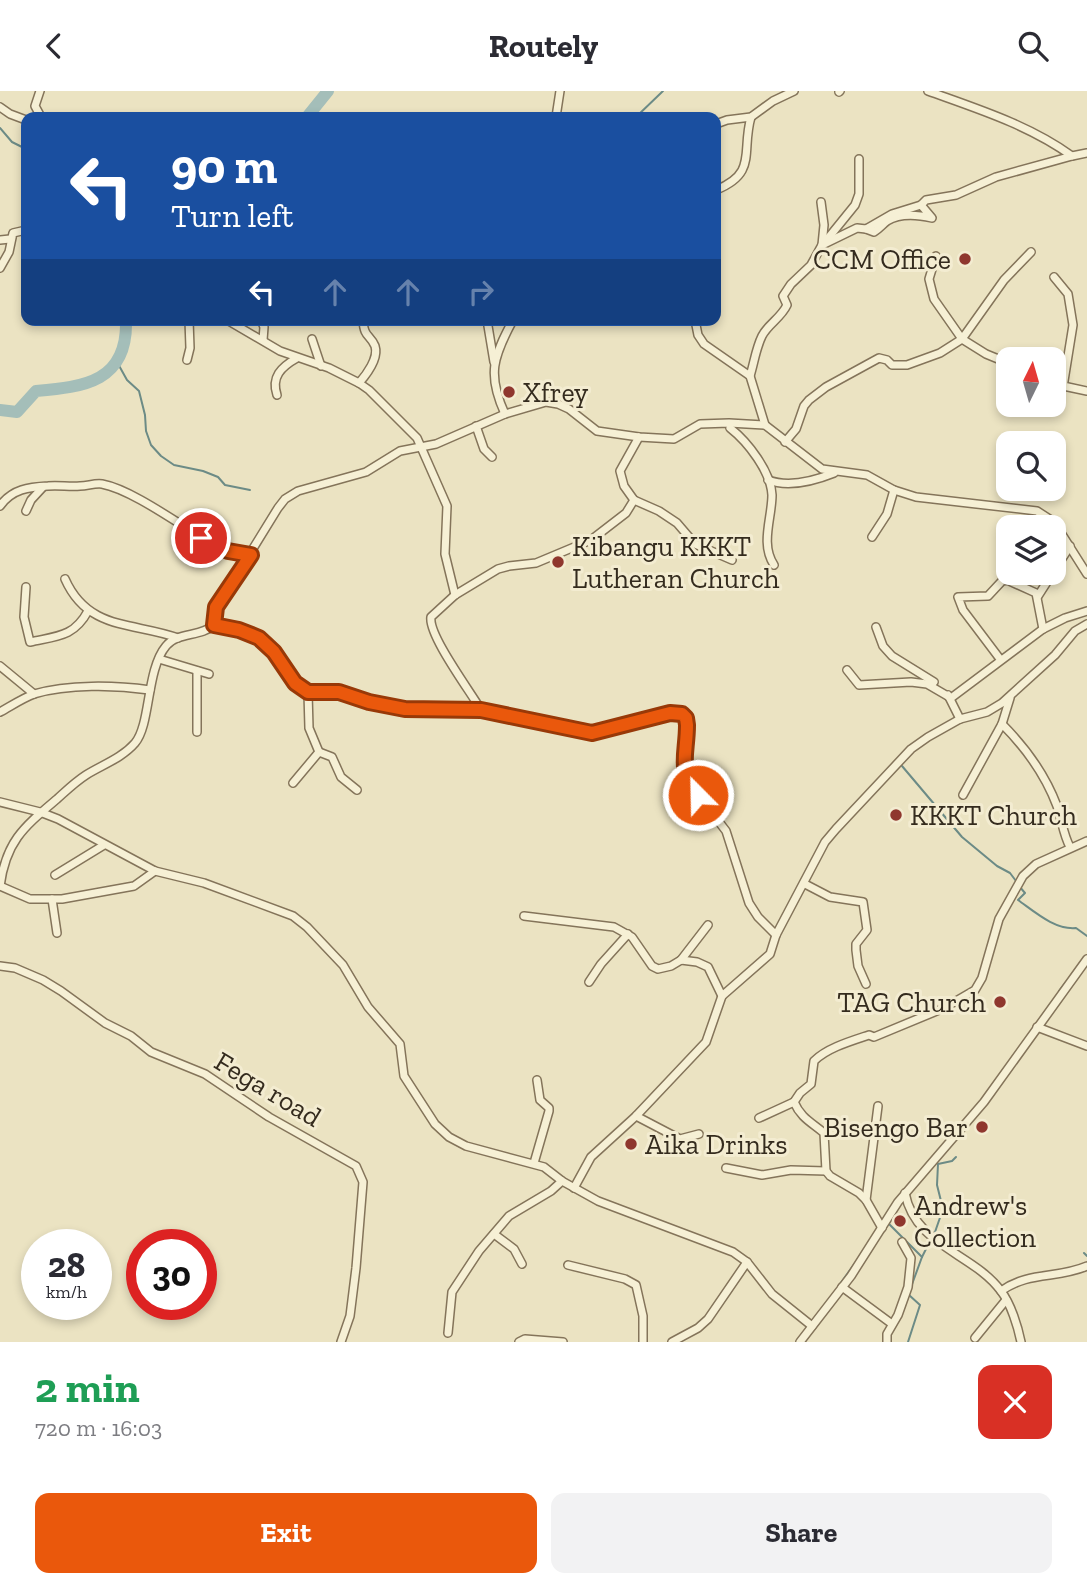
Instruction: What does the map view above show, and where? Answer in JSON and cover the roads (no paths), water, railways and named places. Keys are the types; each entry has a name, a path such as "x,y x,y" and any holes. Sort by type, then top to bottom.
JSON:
{"street":[{"path":"38,112 34,106 40,91"},
{"path":"557,112 560,91"},
{"path":"721,122 751,117 773,101 794,91"},
{"path":"928,91 1024,126 1059,145 1072,156"},
{"path":"0,107 21,118"},
{"path":"721,188 733,182 743,171 751,117"},
{"path":"866,229 892,214 921,205 926,200 968,191 996,177 1087,153"},
{"path":"859,159 859,194 855,205 822,245 811,265 791,284 783,296 787,305 761,337 750,376 765,425 811,462 834,472 867,475 894,490 941,501 1037,511 1054,522 1087,574"},
{"path":"821,202 824,225 822,245"},
{"path":"822,245 857,228 874,232 887,222 902,217 920,215 933,218 921,205"},
{"path":"0,240 10,239 21,231"},
{"path":"0,268 11,247 10,239"},
{"path":"785,442 796,429 804,406 809,400 851,373 879,358 892,365 907,365 947,350 962,339 1004,280 1031,252"},
{"path":"936,256 929,279 934,299 962,339 996,358"},
{"path":"1054,277 1068,294 1072,311 1072,340 1066,371"},
{"path":"187,360 190,348 189,326"},
{"path":"238,326 280,351 359,383 411,432 447,506 445,554 455,594"},
{"path":"263,340 264,326"},
{"path":"359,383 375,354 375,346 365,335 364,326"},
{"path":"488,326 494,385 505,414"},
{"path":"494,366 511,326"},
{"path":"696,326 704,344 750,376"},
{"path":"312,339 321,366"},
{"path":"276,395 274,381 279,371 297,358"},
{"path":"1066,388 1087,391"},
{"path":"214,625 216,607 278,508 290,494 371,470 400,451 453,438 505,414 546,402 569,409 597,432 639,437 674,439 700,424 765,425"},
{"path":"476,426 484,449 492,457"},
{"path":"730,428 754,453 768,479 772,493 768,542 770,559 774,565"},
{"path":"639,437 620,471 624,486 634,500 677,523 695,544 732,560"},
{"path":"768,479 779,484 792,484 834,472"},
{"path":"0,506 9,495 20,490 44,486 84,486 93,483 114,488 216,547 251,555"},
{"path":"26,511 31,500 44,486"},
{"path":"872,537 887,514 894,490"},
{"path":"481,710 439,643 430,624 434,612 455,594 498,569 536,563 580,546 626,513 634,500"},
{"path":"1044,629 1038,596 1070,546"},
{"path":"65,579 70,591 88,611 114,624 162,632 178,638"},
{"path":"1000,659 963,610 958,597 988,596 1004,580 1038,596"},
{"path":"26,587 24,617 30,642 57,637 75,629 83,622 88,611"},
{"path":"951,698 1000,659 1044,629 1087,611"},
{"path":"574,1188 591,1157 636,1116 706,1042 722,996 770,954 776,935 825,842 863,800 911,749 960,719 993,709 1010,698 1055,655 1075,631 1087,624"},
{"path":"155,871 134,886 52,899 22,897 0,886 7,854 25,826 79,780 123,754 135,742 141,732 159,659 167,645 178,638 205,631 214,625 239,630 259,638 274,652 295,683 308,692 339,692 369,702 405,709 481,710 592,733 670,713 682,714 687,725 684,771 686,779 726,831 749,902 758,917 776,935"},
{"path":"876,627 883,646 892,656 939,685 951,698 960,719"},
{"path":"159,659 209,674"},
{"path":"0,666 34,694"},
{"path":"846,670 859,685 911,682 927,684 951,698"},
{"path":"197,671 197,733"},
{"path":"0,712 34,694 106,685 150,689"},
{"path":"308,692 309,728 319,752 332,757 341,777 358,790"},
{"path":"963,795 1002,724 1010,698"},
{"path":"1002,724 1022,744 1041,772 1058,807 1070,847"},
{"path":"293,783 319,752"},
{"path":"0,802 58,819 155,871 204,883 281,910 299,920 343,965 368,1007 403,1048 404,1076 435,1124 449,1137 466,1146 534,1163 550,1170 562,1181 598,1201 733,1252 747,1262 772,1294 812,1326"},
{"path":"759,1118 794,1102 811,1084 814,1061 818,1056 866,1035 874,1037 914,1021 975,990 982,978 999,919 1023,876 1037,864 1087,841"},
{"path":"55,875 104,845"},
{"path":"805,884 831,897 863,902 867,930 856,944 856,956 866,984"},
{"path":"52,899 57,933"},
{"path":"524,916 614,927 636,940 652,966 658,969 671,967 681,960 708,925"},
{"path":"589,982 628,934"},
{"path":"802,1341 905,1193 984,1102 1087,959"},
{"path":"681,960 708,967 722,996"},
{"name":"Fega road","path":"0,966 15,968 61,991 151,1052 205,1074 269,1117 356,1166 363,1182 356,1268 350,1316 341,1342"},
{"path":"1037,1027 1087,1046"},
{"path":"534,1163 549,1111 540,1100 537,1080"},
{"path":"794,1102 806,1121 824,1133 826,1171 866,1200 882,1228"},
{"path":"866,1200 878,1106"},
{"path":"636,1116 680,1139 699,1134"},
{"path":"726,1168 762,1175 791,1170 826,1171"},
{"path":"448,1333 449,1301 455,1285 479,1251 509,1216 551,1191 562,1181"},
{"path":"905,1193 911,1211 923,1230 934,1241 964,1258 1001,1291 1021,1342"},
{"path":"494,1234 514,1249 522,1264"},
{"path":"887,1342 887,1334 901,1311 908,1287 911,1258 902,1242"},
{"path":"673,1342 708,1319 747,1262"},
{"path":"568,1265 625,1279 636,1285 643,1316 643,1342"},
{"path":"1001,1291 1014,1282 1032,1276 1071,1272 1087,1266"},
{"path":"842,1287 892,1324"},
{"path":"975,1338 1006,1300"},
{"path":"519,1342 525,1339 563,1342"}],"waterway":[{"path":"311,112 328,91"},
{"path":"641,112 663,91"},
{"path":"0,128 12,142 21,146"},
{"path":"0,410 17,412 36,391 71,387 100,377 111,369 120,357 126,326"},
{"path":"117,362 127,380 139,391 146,431 151,445 161,456 174,465 218,477 225,485 250,490"},
{"path":"902,766 962,837 997,866 1010,873 1016,881"},
{"path":"1019,886 1025,893 1018,900 1038,915 1060,926 1076,928 1087,936"},
{"path":"1059,991 1066,982"},
{"path":"935,1232 943,1209 937,1185 938,1164 952,1161 956,1157"},
{"path":"889,1224 922,1257 911,1287"},
{"path":"922,1257 929,1243"},
{"path":"1084,1253 1087,1256"},
{"path":"840,1284 855,1263"},
{"path":"908,1342 920,1305 909,1295"}],"place":[{"name":"CCM Office","path":"965,259"},
{"name":"Xfrey","path":"509,392"},
{"name":"Kibangu KKKT Lutheran Church","path":"558,562"},
{"name":"KKKT Church","path":"896,815"},
{"name":"TAG Church","path":"1000,1002"},
{"name":"Bisengo Bar","path":"982,1127"},
{"name":"Aika Drinks","path":"631,1144"},
{"name":"Andrew's Collection","path":"900,1221"}]}
